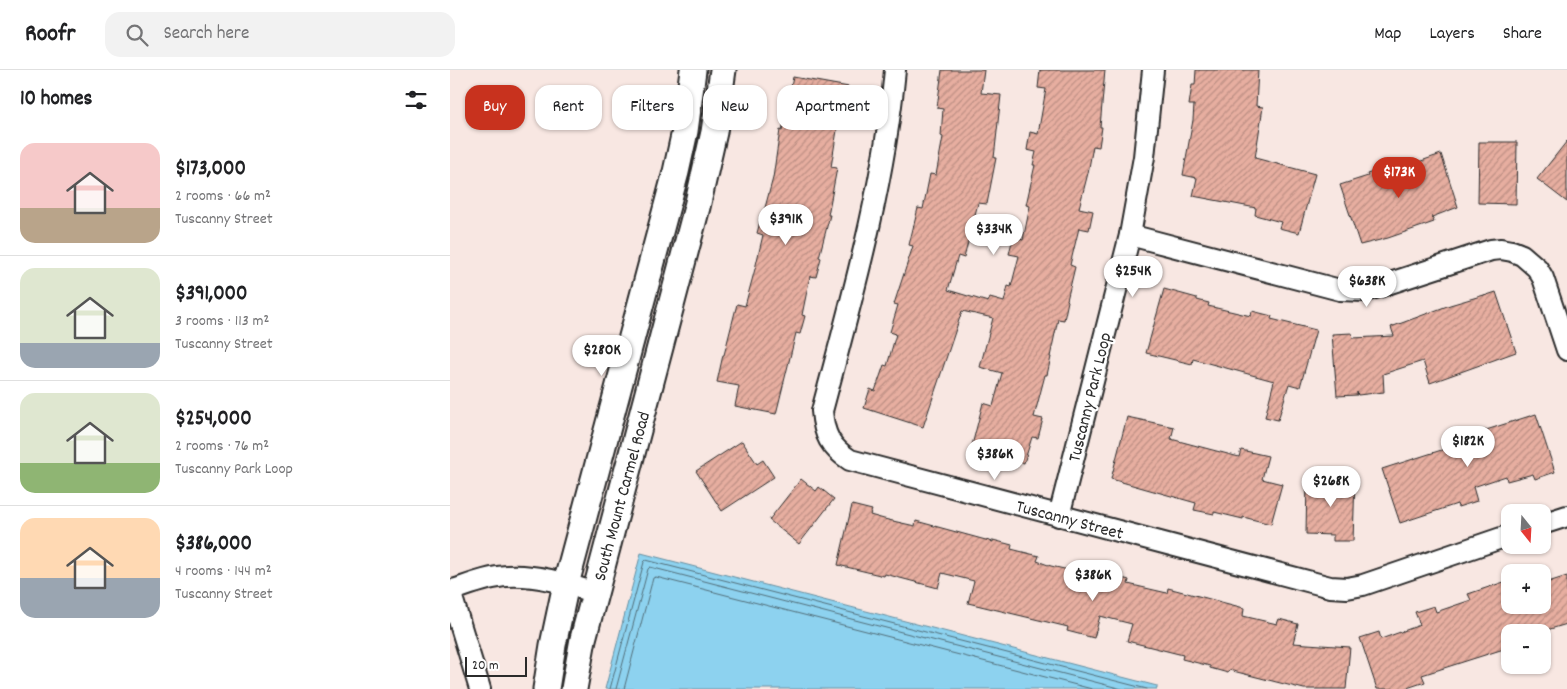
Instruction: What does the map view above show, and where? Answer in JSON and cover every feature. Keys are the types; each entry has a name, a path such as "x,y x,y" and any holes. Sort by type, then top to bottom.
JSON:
{"street":[{"name":"South Mount Carmel Road","path":"546,689 566,584 676,172 685,131 693,70"},
{"name":"South Mount Carmel Road","path":"574,689 583,639 697,207 714,132 722,70"},
{"name":"Tuscanny Street","path":"895,70 880,181 857,279 822,411 824,427 830,441 838,452 850,460 1059,516 1317,584 1347,588 1363,585 1501,538"},
{"name":"Tuscanny Park Loop","path":"1059,516 1130,235 1144,158 1153,70"},
{"path":"1130,235 1340,290 1352,291 1378,288 1491,250 1512,251 1530,261 1543,278 1567,350"},
{"path":"1551,521 1567,516"},
{"path":"480,689 450,591 484,580 507,576 536,578 596,593"}],"water":[{"path":"641,553 1157,686 1157,689 605,689"}],"building":[{"path":"942,70 984,70 981,93 1001,95 994,158 996,158 987,204 978,203 964,258 958,256 948,290 988,302 990,298 1004,302 1008,286 1011,287 1019,256 1009,254 1013,237 1023,240 1030,206 1026,205 1036,152 1027,150 1030,132 1038,134 1046,89 1038,88 1040,70 1105,70 1099,147 1093,146 1079,208 1093,211 1089,230 1079,228 1070,265 1075,267 1064,320 1058,319 1047,375 1045,375 1034,417 1043,419 1038,438 1032,437 1024,463 971,449 983,403 993,406 1002,373 980,367 993,318 962,311 923,427 864,408 870,389 875,391 884,365 887,366 896,334 890,332 898,305 894,304 913,246 909,245 918,208 923,209 930,174 936,175 943,137 941,136 943,109 937,108"},
{"path":"1196,70 1258,70 1256,106 1263,107 1255,158 1315,174 1299,233 1279,228 1281,222 1255,215 1256,208 1193,196 1197,178 1183,175 1193,120 1194,105 1189,105 1192,85 1195,85"},
{"path":"793,77 838,85 791,85"},
{"path":"780,130 837,130 831,167 837,168 828,215 830,215 819,257 821,258 816,277 810,276 802,315 805,316 800,334 796,333 776,414 735,406 739,386 717,382 737,304 745,306 755,269 763,235 757,233 773,178"},
{"path":"1567,141 1567,202 1537,179"},
{"path":"1479,142 1517,142 1516,204 1478,203"},
{"path":"1441,154 1458,207 1432,217 1434,222 1388,238 1360,245 1340,185 1385,168 1387,173"},
{"path":"1164,289 1197,298 1197,300 1209,303 1208,306 1251,316 1252,311 1272,316 1271,319 1316,330 1300,387 1289,384 1278,420 1265,417 1274,381 1193,359 1192,364 1146,353"},
{"path":"1496,292 1516,352 1430,383 1423,361 1383,374 1384,392 1358,395 1357,392 1357,395 1337,396 1332,334 1352,333 1353,338 1394,336 1391,327 1450,305"},
{"path":"1536,414 1555,472 1535,479 1533,474 1507,481 1506,476 1473,487 1477,501 1458,507 1457,504 1400,523 1382,469 1451,447 1449,442"},
{"path":"1127,417 1174,427 1171,439 1239,457 1241,450 1268,456 1262,479 1282,484 1271,524 1243,517 1243,519 1214,512 1214,514 1194,510 1196,503 1111,479"},
{"path":"742,441 757,464 763,460 774,477 722,511 696,471"},
{"path":"801,479 816,491 819,487 834,499 799,544 769,520"},
{"path":"1307,479 1355,479 1353,541 1333,541 1333,535 1306,534"},
{"path":"852,505 872,510 870,515 884,519 915,526 916,521 993,542 993,540 1012,545 1011,549 1039,556 1037,561 1051,566 1082,573 1084,567 1129,580 1128,584 1167,593 1168,588 1244,608 1243,616 1277,624 1279,619 1298,624 1293,643 1350,647 1346,689 1304,689 1229,670 1228,673 1210,668 1210,666 1182,659 1183,655 1127,641 1132,624 1100,616 1094,638 1067,631 1068,627 968,603 974,581 942,573 938,588 885,574 884,576 838,565"},
{"path":"1567,576 1567,624 1551,629 1551,624 1501,624 1501,650 1422,675 1425,682 1404,689 1377,689 1360,638 1379,632 1381,639 1420,625 1415,612 1434,606 1436,612 1471,600 1468,594 1501,583 1501,614 1551,614 1551,581"}]}
